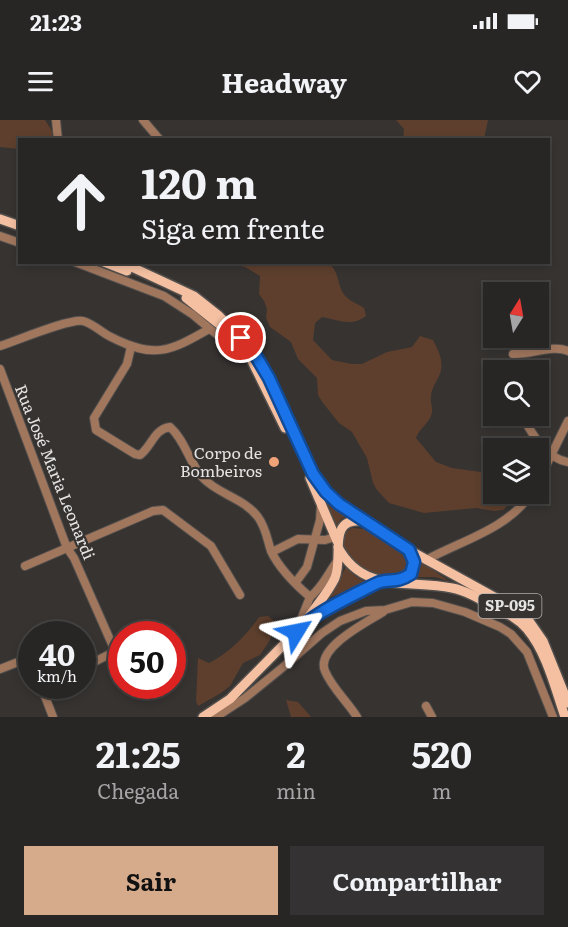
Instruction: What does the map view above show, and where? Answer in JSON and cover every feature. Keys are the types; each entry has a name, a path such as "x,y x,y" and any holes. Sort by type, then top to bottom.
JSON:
{"main road":[{"path":"0,219 18,225"},
{"path":"0,225 18,231"},
{"name":"SP-095","path":"110,264 167,287 192,302 226,329 250,357 319,497 343,557 359,572 380,582 427,584 454,588 517,619 529,631 544,659 565,717"},
{"name":"SP-095","path":"125,264 194,296 218,315 241,338 256,356 269,378 313,474 326,492 339,504 409,550 505,603 527,618 543,641 568,703"},
{"path":"203,717 237,693 299,628 334,580 339,560 336,542 342,527 354,520 367,522"},
{"path":"391,582 404,579 411,574 414,562 409,550"},
{"path":"299,628 342,601 380,582"}],"street":[{"path":"56,120 58,135"},
{"path":"58,135 65,120"},
{"path":"143,120 158,138"},
{"path":"0,236 18,242"},
{"path":"80,264 164,296 192,314 239,353 250,357"},
{"path":"0,346 75,321 92,325 131,347 143,351 172,349 209,329"},
{"path":"131,347 127,364 94,418 96,430 135,454 140,454 146,450 159,432 170,427 177,433 201,476 258,516 267,533 272,552 310,597"},
{"path":"513,354 532,354 560,348 568,351"},
{"name":"Rua José Maria Leonardi","path":"0,369 67,548 108,629"},
{"path":"549,462 568,421"},
{"path":"528,426 552,457 568,462"},
{"path":"296,582 307,567 315,540 320,520 319,497"},
{"path":"426,560 502,522 523,504"},
{"path":"25,566 153,511 163,510 211,546 240,595"},
{"path":"272,552 298,539 336,542"},
{"path":"299,628 310,597 321,586 339,560"},
{"path":"216,717 254,691 340,621 366,611 385,610 412,602 433,603 465,612 512,634 527,652 553,717"},
{"path":"357,717 324,669 323,658 329,648 385,610"},
{"path":"0,669 18,663"},
{"path":"48,699 53,717"},
{"path":"426,706 432,717"}],"shaded area":[{"path":"0,120 45,120 52,131 52,138 18,138 18,149 0,147"},
{"path":"396,120 488,120 484,138 403,138 404,129"},
{"path":"232,264 329,264 332,266 345,296 364,308 366,316 350,322 322,317 315,323 313,340 332,360 362,364 387,352 412,347 420,336 433,340 440,358 441,371 431,394 431,416 416,438 436,462 452,468 483,472 483,504 508,505 503,510 494,511 476,508 424,513 389,503 373,483 367,458 352,432 339,423 318,395 317,378 298,359 291,342 270,327 266,318 267,309 259,294 260,276 245,267"},
{"path":"324,497 348,516 341,519 336,526"},
{"path":"352,528 364,529 407,556 410,565 408,575 392,581 359,570 342,546 344,534"},
{"path":"421,562 449,581 435,577 417,577"},
{"path":"346,567 367,583 326,599 338,582"},
{"path":"268,616 275,622 270,640 260,655 243,663 230,686 198,706 196,701 198,658 209,663 223,655 249,631 259,617"},
{"path":"286,700 298,702 311,717 291,717"}],"place":[{"name":"Corpo de Bombeiros","path":"274,462"}],"route":[{"path":"241,338 256,356 269,378 313,474 326,492 339,504 409,550 414,562 411,574 404,579 380,582 342,601 303,625 296,632"}]}
